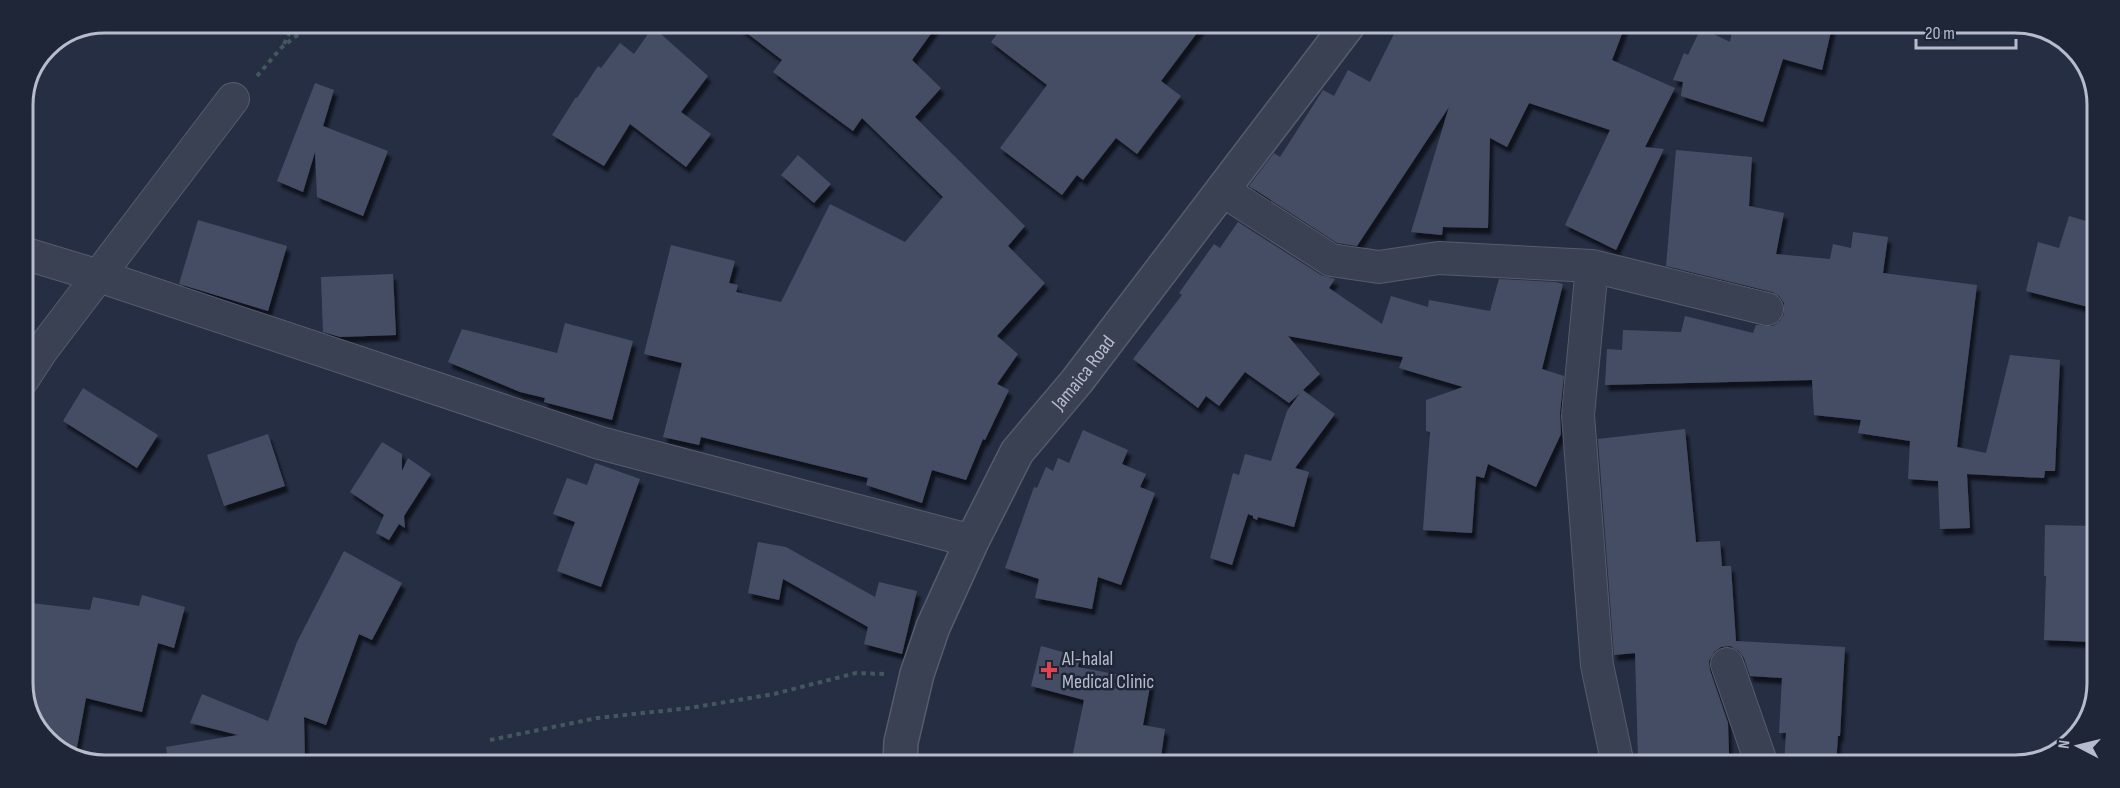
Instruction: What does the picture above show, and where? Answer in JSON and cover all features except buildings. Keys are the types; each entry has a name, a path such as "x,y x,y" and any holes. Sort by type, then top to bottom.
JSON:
{"street":[{"name":"Jamaica Road","path":"900,755 901,742 917,674 933,627 972,541 1017,452 1077,381 1342,33"},
{"path":"33,364 233,99"},
{"path":"1222,190 1331,260 1379,267 1439,258 1592,266 1767,309"},
{"path":"33,256 600,442 972,541"},
{"path":"1592,266 1578,415 1598,665 1616,755"},
{"path":"1727,664 1759,755"}],"path":[{"path":"282,47 289,33"},
{"path":"233,99 282,47 300,33"},
{"path":"490,740 597,718 690,708 774,694 856,673 917,674"}],"place":[{"name":"Al-halal Medical Clinic","path":"1049,670"}]}
